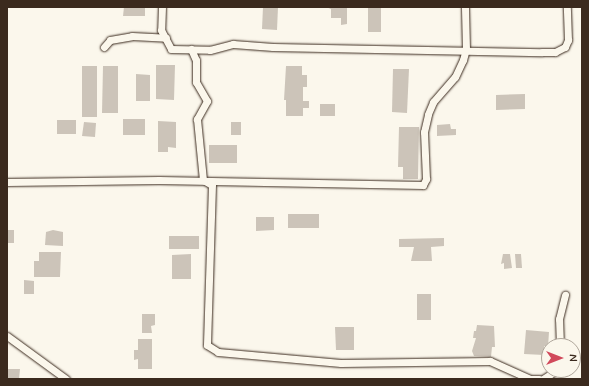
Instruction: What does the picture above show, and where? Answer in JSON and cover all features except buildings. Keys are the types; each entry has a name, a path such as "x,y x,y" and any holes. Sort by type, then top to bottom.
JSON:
{"street":[{"path":"162,7 161,30 172,49 210,50 233,44 273,47 466,49 542,52 560,51 566,47 568,40 567,7"},
{"path":"7,182 203,180 423,185 426,179 424,132 428,114 433,102 456,77 466,49 465,7"},
{"path":"104,47 110,40 132,36 166,38"},
{"path":"191,49 196,60 196,82 207,101 197,118 203,180"},
{"path":"203,180 212,185 207,345 218,352 341,363 490,361 530,379 539,379"},
{"path":"560,338 559,319 565,295"},
{"path":"7,336 66,379"}]}
